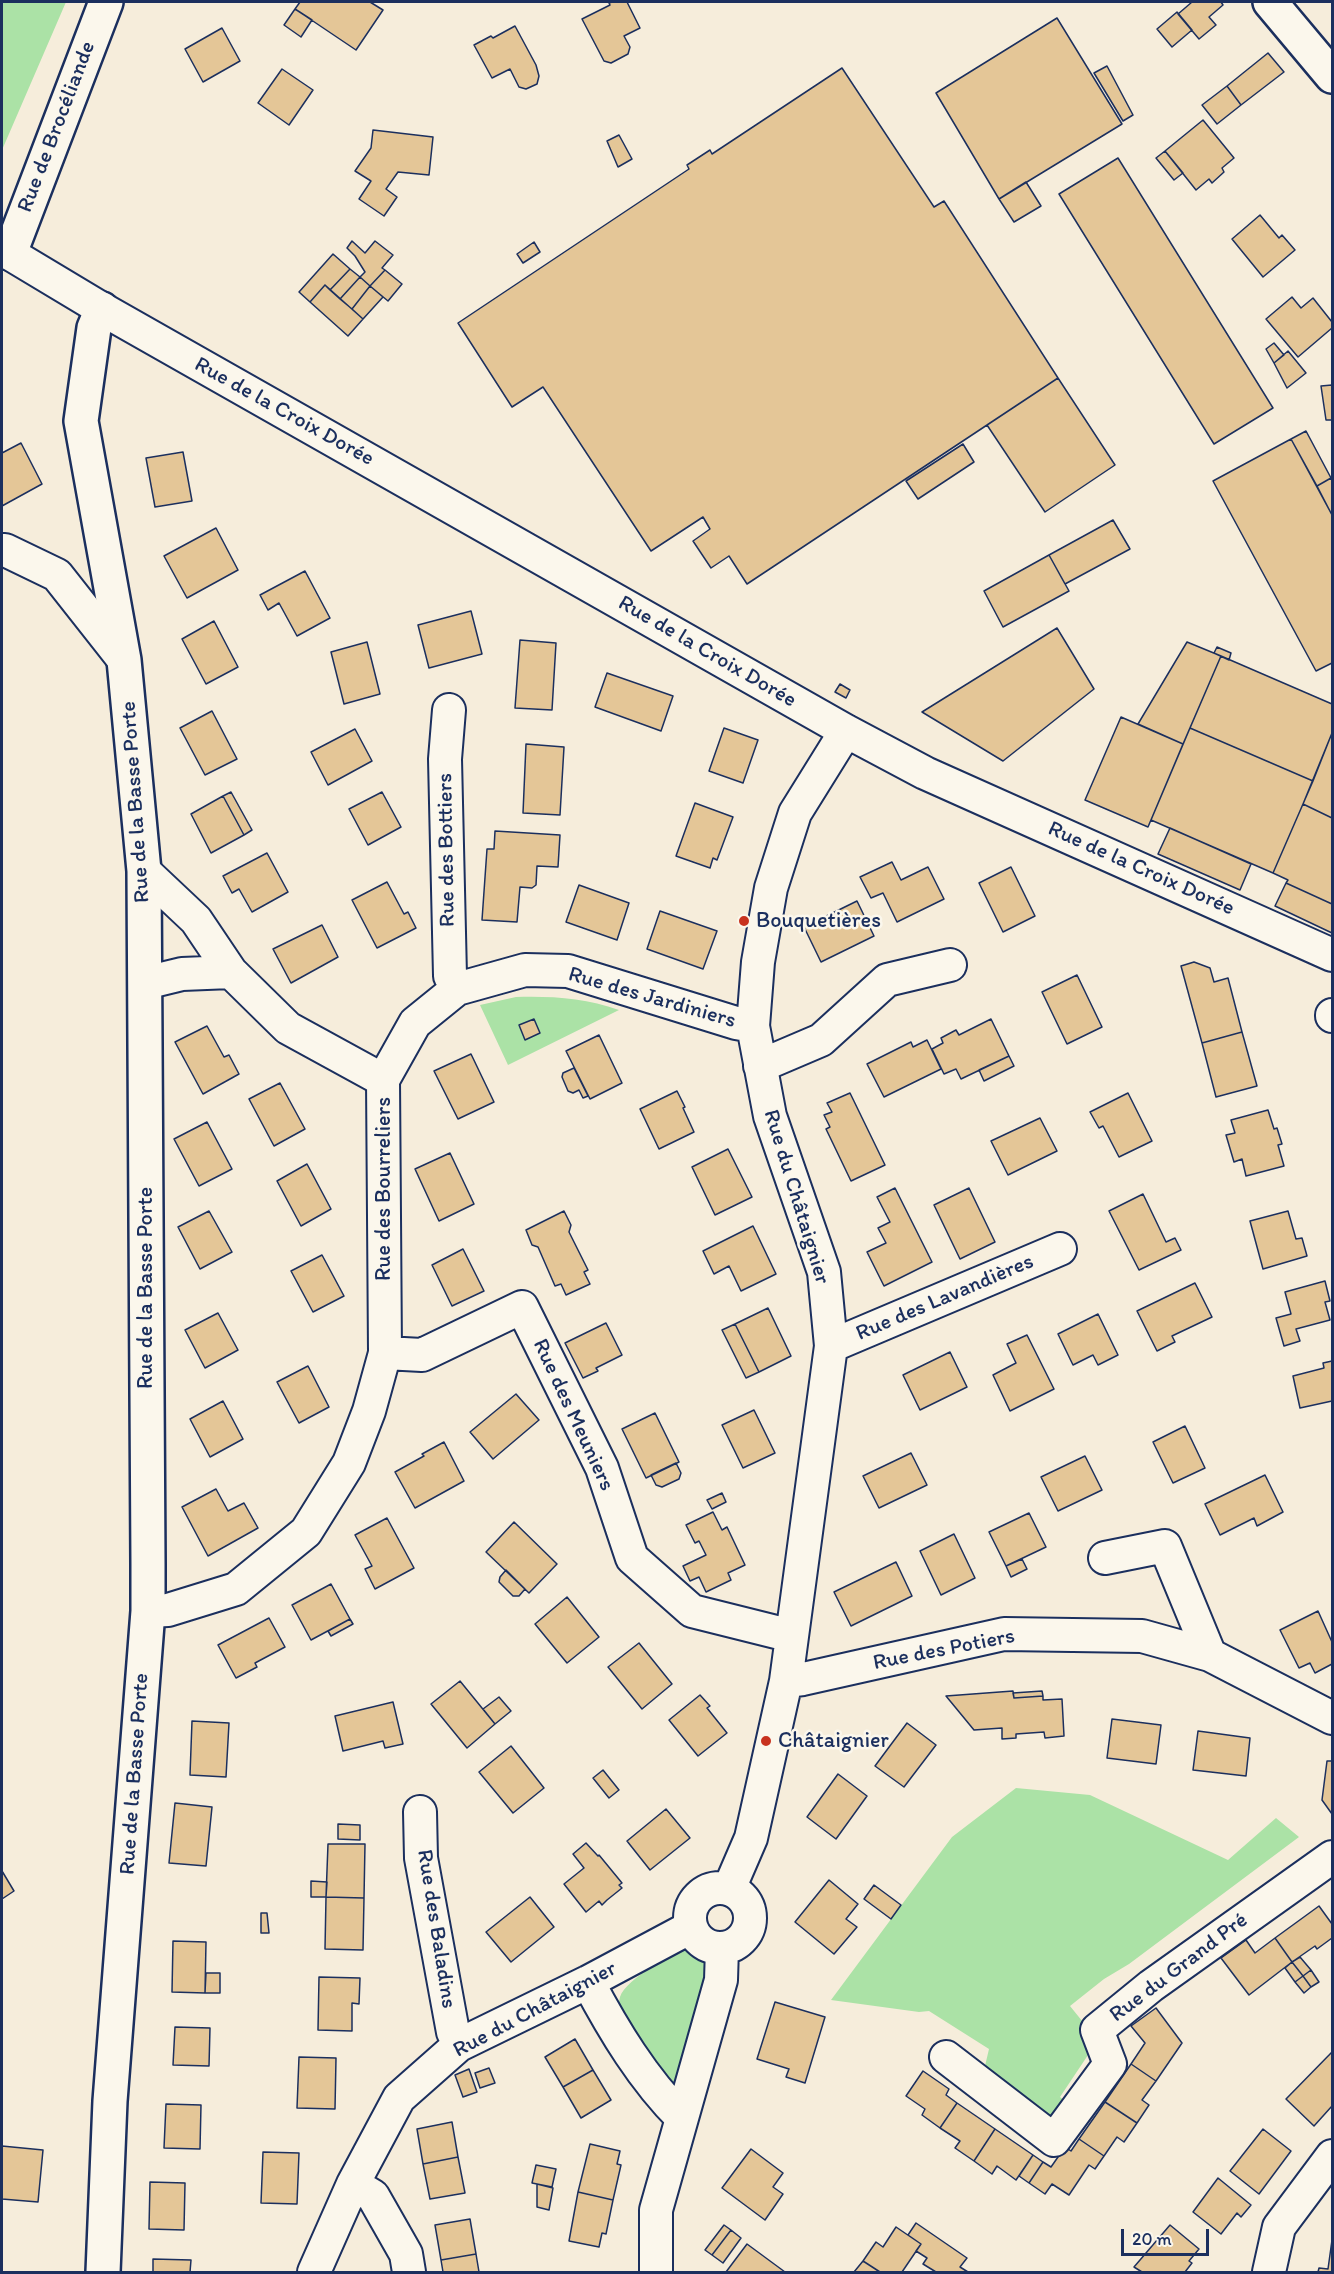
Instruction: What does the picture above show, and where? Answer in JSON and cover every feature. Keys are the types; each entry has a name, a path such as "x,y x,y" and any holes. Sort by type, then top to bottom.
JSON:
{"street":[{"name":"Rue de Brocéliande","path":"6,251 106,2"},
{"path":"1270,2 1332,76"},
{"name":"Rue de la Croix Dorée","path":"6,251 102,309 925,773 1332,955"},
{"name":"Rue de la Basse Porte","path":"102,309 94,328 81,421 124,660 144,871 148,1611 110,2101 103,2272"},
{"path":"2,550 57,575 124,660"},
{"name":"Rue des Bottiers","path":"449,710 446,759 450,976 457,989"},
{"name":"Rue du Châtaignier","path":"729,1889 752,1838 786,1680 831,1346 824,1272 770,1116 760,1066 753,1026 758,962 771,888 795,813 846,730"},
{"name":"Rue des Bourreliers","path":"144,871 196,920 231,972 288,1028 383,1080 385,1353 369,1411 349,1463 306,1532 236,1589 168,1610 148,1611"},
{"path":"760,1066 821,1040 887,980 950,965"},
{"name":"Rue des Jardiniers","path":"383,1080 415,1023 457,989 525,970 568,971 753,1026"},
{"path":"145,983 182,974 231,972"},
{"name":"Rue des Lavandières","path":"831,1346 1060,1249"},
{"name":"Rue des Meuniers","path":"385,1353 422,1355 522,1307 602,1468 632,1558 692,1611 792,1636"},
{"path":"1105,1558 1165,1546 1210,1655"},
{"name":"Rue des Potiers","path":"786,1680 803,1679 1004,1634 1142,1636 1210,1655 1332,1718"},
{"name":"Rue des Baladins","path":"420,1812 421,1858 453,2032 459,2045"},
{"name":"Rue du Grand Pré","path":"946,2057 1054,2140 1110,2064 1097,2030 1151,1986 1332,1857"},
{"path":"716,1888 729,1889 738,1893 745,1900 750,1910 751,1920 742,1939 733,1946 712,1947 703,1943 696,1936 691,1927 690,1914 695,1902 704,1892 716,1888"},
{"name":"Rue du Châtaignier","path":"314,2272 353,2184 399,2098 459,2045 588,1982 691,1927"},
{"path":"656,2272 656,2210 721,1980 722,1948"},
{"path":"588,1982 615,2032 665,2101 682,2118"},
{"path":"1269,2272 1279,2227 1332,2156"},
{"path":"353,2184 373,2196 406,2254 409,2272"}],"green space":[{"path":"2,2 66,2 2,150"},
{"path":"516,997 568,999 619,1010 508,1065 480,1005"},
{"path":"1016,1788 1090,1795 1228,1860 1276,1818 1299,1837 1070,2006 1095,2037 1096,2043 1060,2097 1067,2103 1058,2116 1047,2120 990,2078 985,2066 989,2049 929,2011 919,2012 831,2000 952,1837"},
{"path":"696,1946 708,1958 709,1971 675,2088 645,2046 634,2045 623,2022 619,2003 624,1990 642,1974 665,1959"}],"building":[{"path":"300,2 370,2 383,10 356,50 295,9"},
{"path":"612,2 627,2 640,28 624,36 630,47 628,54 611,63 604,61 582,19"},
{"path":"1192,2 1221,2 1223,5 1209,17 1216,25 1199,39 1178,14"},
{"path":"295,9 312,20 301,37 284,25"},
{"path":"1177,12 1192,30 1172,47 1157,29"},
{"path":"1057,18 1122,124 999,199 936,93"},
{"path":"515,26 536,65 539,76 537,84 526,89 519,87 510,69 492,78 474,45"},
{"path":"222,28 240,61 203,82 185,49"},
{"path":"1268,53 1284,72 1241,105 1227,86"},
{"path":"1107,66 1133,115 1123,121 1094,73"},
{"path":"842,68 934,207 944,201 1058,378 747,584 729,556 711,568 693,541 710,529 703,517 651,551 543,387 512,407 458,323 689,169 687,165 710,150 712,154"},
{"path":"282,69 313,90 289,125 258,103"},
{"path":"1227,86 1241,105 1217,124 1202,105"},
{"path":"1203,120 1234,158 1222,168 1224,172 1212,183 1209,179 1196,190 1165,151"},
{"path":"373,130 433,137 429,175 398,172 386,189 397,197 384,216 359,199 371,181 355,171 371,148"},
{"path":"619,135 632,159 618,167 607,141"},
{"path":"1165,151 1183,173 1174,180 1156,158"},
{"path":"1118,158 1273,408 1214,444 1059,194"},
{"path":"1026,182 1041,206 1014,222 999,199"},
{"path":"1260,215 1279,238 1282,235 1295,250 1263,277 1232,239"},
{"path":"352,241 365,253 375,241 393,255 382,268 385,270 370,286 360,277 365,272 347,248"},
{"path":"534,242 540,252 523,263 517,254"},
{"path":"333,254 350,269 330,290 325,285 310,302 299,292"},
{"path":"350,269 360,277 340,299 330,290"},
{"path":"385,270 402,284 388,301 370,286"},
{"path":"360,277 370,286 352,309 340,299"},
{"path":"325,285 363,319 348,336 310,302"},
{"path":"370,286 383,297 363,319 352,309"},
{"path":"1292,297 1301,308 1313,298 1332,322 1332,328 1298,357 1266,319"},
{"path":"1274,343 1284,355 1274,363 1266,349"},
{"path":"1288,351 1306,373 1287,388 1274,363"},
{"path":"1058,378 1115,465 1045,512 987,425"},
{"path":"1332,385 1332,420 1326,420 1321,386"},
{"path":"1306,431 1331,478 1317,486 1291,439"},
{"path":"1291,439 1332,515 1332,663 1316,671 1213,481"},
{"path":"21,443 42,484 2,506 2,453"},
{"path":"963,444 974,462 918,499 906,481"},
{"path":"183,452 192,501 155,507 146,458"},
{"path":"1331,478 1332,481 1332,515 1317,486"},
{"path":"1113,520 1130,549 1065,584 1049,555"},
{"path":"216,528 238,570 187,598 164,556"},
{"path":"1049,555 1069,591 1003,627 984,591"},
{"path":"305,571 330,618 297,636 279,603 268,610 260,595"},
{"path":"471,611 482,654 429,668 418,625"},
{"path":"214,621 238,667 206,684 182,639"},
{"path":"1057,628 1094,689 1003,761 922,712"},
{"path":"520,640 556,643 552,710 515,708"},
{"path":"367,642 380,694 344,704 331,652"},
{"path":"1187,642 1221,656 1183,744 1138,724"},
{"path":"1217,647 1231,653 1229,660 1214,653"},
{"path":"1221,656 1332,704 1332,733 1313,781 1190,728"},
{"path":"607,673 673,696 661,731 595,707"},
{"path":"840,684 850,690 846,698 835,692"},
{"path":"212,711 237,759 205,775 180,728"},
{"path":"1121,717 1183,744 1148,827 1085,800"},
{"path":"724,728 758,740 743,783 709,771"},
{"path":"1190,728 1313,781 1273,873 1151,820"},
{"path":"355,729 372,761 328,785 311,752"},
{"path":"1332,733 1332,818 1303,804"},
{"path":"526,744 564,747 560,815 523,813"},
{"path":"231,792 252,830 244,835 223,796"},
{"path":"382,792 401,827 368,845 349,809"},
{"path":"223,796 244,835 211,853 191,814"},
{"path":"695,803 733,817 717,860 713,858 710,868 676,856"},
{"path":"1303,804 1332,818 1332,904 1286,883 1288,880 1273,873"},
{"path":"1170,828 1251,864 1240,890 1158,854"},
{"path":"495,831 560,835 558,867 537,866 536,885 532,888 520,887 517,922 482,920 487,849 494,849"},
{"path":"267,853 288,892 252,912 239,889 232,893 223,876"},
{"path":"892,862 901,880 928,867 944,899 897,922 883,893 871,898 860,877"},
{"path":"1011,867 1035,916 1003,932 979,883"},
{"path":"387,882 404,914 408,912 416,928 377,948 352,900"},
{"path":"1286,883 1332,904 1332,933 1275,906"},
{"path":"579,885 629,903 617,940 566,922"},
{"path":"857,901 874,936 821,962 804,927"},
{"path":"660,911 717,931 703,969 647,949"},
{"path":"322,925 338,957 291,983 273,949"},
{"path":"1194,962 1210,968 1214,982 1228,978 1242,1032 1202,1043 1181,966"},
{"path":"1077,975 1102,1027 1067,1044 1042,992"},
{"path":"534,1019 540,1033 525,1040 519,1025"},
{"path":"991,1019 1009,1056 961,1079 956,1069 944,1074 932,1049 943,1043 941,1038 956,1030 959,1035"},
{"path":"207,1026 224,1057 229,1055 239,1074 203,1094 175,1042"},
{"path":"1242,1032 1257,1086 1216,1097 1202,1043"},
{"path":"599,1035 622,1083 590,1099 566,1051"},
{"path":"927,1040 941,1069 884,1097 867,1064 911,1042 913,1047"},
{"path":"471,1054 494,1102 458,1119 434,1071"},
{"path":"1009,1056 1014,1066 984,1081 979,1070"},
{"path":"574,1068 588,1096 583,1098 579,1090 573,1093 568,1091 562,1077 563,1073"},
{"path":"280,1083 305,1129 274,1146 249,1099"},
{"path":"677,1091 694,1132 659,1149 640,1109"},
{"path":"850,1093 885,1165 851,1181 826,1129 830,1127 824,1115 832,1112 827,1103"},
{"path":"1128,1093 1152,1141 1119,1157 1103,1126 1099,1128 1090,1112"},
{"path":"1268,1110 1282,1144 1278,1145 1284,1166 1246,1176 1242,1159 1234,1162 1226,1135 1235,1133 1231,1120"},
{"path":"1040,1118 1057,1151 1008,1175 991,1141"},
{"path":"207,1122 232,1169 199,1186 174,1139"},
{"path":"728,1149 752,1197 715,1215 692,1167"},
{"path":"450,1153 474,1204 439,1221 415,1169"},
{"path":"307,1164 331,1209 301,1226 277,1181"},
{"path":"895,1188 932,1262 884,1286 867,1252 886,1243 878,1228 890,1222 877,1197"},
{"path":"969,1188 995,1242 960,1259 934,1205"},
{"path":"1143,1194 1166,1242 1175,1238 1181,1250 1139,1270 1109,1211"},
{"path":"209,1211 232,1252 200,1269 178,1227"},
{"path":"564,1211 571,1225 569,1232 588,1270 584,1272 590,1284 566,1295 561,1284 555,1286 538,1247 532,1245 526,1230"},
{"path":"1288,1211 1296,1239 1302,1238 1307,1256 1263,1269 1250,1221"},
{"path":"753,1226 776,1274 741,1291 729,1266 714,1274 703,1251"},
{"path":"463,1249 484,1291 452,1306 432,1265"},
{"path":"322,1255 344,1296 313,1312 291,1271"},
{"path":"1325,1281 1330,1301 1325,1302 1330,1320 1296,1329 1300,1341 1284,1346 1276,1318 1291,1314 1285,1292"},
{"path":"1195,1283 1212,1317 1172,1336 1175,1342 1157,1351 1137,1311"},
{"path":"768,1308 791,1356 759,1372 735,1324"},
{"path":"218,1313 238,1350 205,1368 185,1330"},
{"path":"1098,1314 1118,1355 1098,1365 1093,1355 1073,1365 1058,1334"},
{"path":"606,1323 622,1355 596,1368 598,1371 583,1378 565,1343"},
{"path":"735,1324 759,1372 746,1378 722,1330"},
{"path":"1027,1335 1054,1389 1010,1411 993,1375 1016,1363 1007,1344"},
{"path":"950,1352 967,1387 920,1410 903,1375"},
{"path":"1332,1361 1332,1401 1300,1408 1293,1376 1324,1368 1323,1363"},
{"path":"308,1366 329,1407 299,1423 277,1382"},
{"path":"516,1394 539,1420 493,1459 470,1432"},
{"path":"223,1401 243,1439 210,1457 190,1419"},
{"path":"754,1410 775,1453 743,1468 722,1425"},
{"path":"655,1413 679,1462 646,1478 622,1429"},
{"path":"1185,1426 1205,1468 1173,1483 1153,1442"},
{"path":"444,1442 464,1481 415,1508 395,1472"},
{"path":"911,1453 927,1485 879,1508 863,1476"},
{"path":"1085,1456 1102,1490 1058,1511 1041,1477"},
{"path":"676,1463 681,1473 679,1479 662,1487 656,1485 651,1475"},
{"path":"1265,1475 1283,1512 1257,1526 1254,1518 1220,1535 1205,1504"},
{"path":"216,1489 228,1511 244,1503 258,1528 208,1556 182,1507"},
{"path":"722,1493 726,1502 712,1509 707,1500"},
{"path":"713,1512 722,1530 727,1527 745,1565 728,1573 731,1580 706,1592 699,1577 690,1581 683,1566 706,1555 699,1541 695,1543 686,1525"},
{"path":"1029,1513 1046,1547 1006,1566 989,1532"},
{"path":"387,1518 414,1568 375,1589 365,1569 372,1566 355,1535"},
{"path":"514,1522 557,1564 529,1593 486,1552"},
{"path":"954,1534 975,1578 941,1595 920,1551"},
{"path":"1022,1559 1027,1569 1011,1577 1006,1566"},
{"path":"896,1562 912,1596 851,1626 834,1592"},
{"path":"506,1570 525,1589 519,1596 513,1596 499,1582"},
{"path":"331,1584 350,1619 311,1640 292,1605"},
{"path":"567,1597 599,1637 567,1663 535,1624"},
{"path":"1318,1611 1332,1642 1332,1664 1315,1673 1310,1663 1299,1668 1280,1630"},
{"path":"269,1618 285,1647 255,1663 257,1667 236,1678 218,1645"},
{"path":"350,1619 353,1624 331,1636 328,1631"},
{"path":"639,1643 672,1684 642,1709 608,1667"},
{"path":"460,1681 495,1724 467,1748 431,1704"},
{"path":"1013,1691 1014,1698 1043,1696 1043,1700 1062,1699 1064,1736 1045,1738 1044,1732 1016,1734 1016,1738 1002,1739 1002,1728 974,1730 946,1696"},
{"path":"1042,1691 1043,1696 1014,1698 1013,1693"},
{"path":"700,1695 710,1706 707,1708 727,1733 698,1756 669,1720"},
{"path":"499,1697 511,1711 495,1724 483,1709"},
{"path":"393,1702 403,1744 385,1748 383,1741 343,1751 335,1716"},
{"path":"1112,1719 1161,1725 1156,1764 1107,1758"},
{"path":"192,1721 229,1723 226,1777 190,1775"},
{"path":"907,1723 936,1745 904,1787 875,1766"},
{"path":"1198,1731 1250,1738 1246,1776 1193,1770"},
{"path":"511,1746 544,1788 513,1813 479,1772"},
{"path":"1327,1761 1332,1761 1332,1814 1322,1800"},
{"path":"603,1770 619,1790 609,1798 593,1778"},
{"path":"838,1774 867,1796 836,1839 807,1817"},
{"path":"175,1803 212,1807 206,1866 169,1863"},
{"path":"666,1809 690,1838 650,1870 627,1841"},
{"path":"338,1824 360,1825 360,1840 338,1839"},
{"path":"586,1843 622,1883 619,1885 622,1888 602,1905 599,1901 586,1912 564,1884 584,1868 573,1854"},
{"path":"328,1844 365,1844 364,1898 326,1897"},
{"path":"2,1871 14,1891 2,1899"},
{"path":"829,1880 858,1904 846,1919 857,1927 834,1954 795,1922"},
{"path":"311,1881 327,1882 326,1897 311,1897"},
{"path":"874,1885 901,1905 891,1919 864,1899"},
{"path":"326,1897 364,1898 363,1950 325,1949"},
{"path":"530,1897 554,1927 511,1962 486,1932"},
{"path":"1319,1906 1332,1924 1332,1938 1317,1949 1315,1946 1292,1962 1275,1938"},
{"path":"261,1913 267,1913 269,1933 261,1933"},
{"path":"1275,1938 1292,1962 1249,1995 1221,1958 1246,1940 1255,1953"},
{"path":"173,1941 206,1942 205,1993 172,1992"},
{"path":"1300,1957 1311,1970 1303,1976 1292,1962"},
{"path":"1292,1962 1303,1976 1295,1982 1285,1968"},
{"path":"1311,1970 1319,1982 1311,1987 1303,1976"},
{"path":"206,1973 220,1973 220,1993 205,1993"},
{"path":"1303,1976 1311,1987 1304,1993 1295,1982"},
{"path":"319,1977 360,1978 359,2004 352,2003 352,2031 318,2030"},
{"path":"775,2002 825,2017 805,2083 786,2077 789,2069 757,2059"},
{"path":"1156,2008 1182,2043 1156,2081 1131,2064 1145,2043 1131,2026"},
{"path":"175,2027 210,2028 209,2066 173,2065"},
{"path":"575,2039 593,2070 563,2087 545,2057"},
{"path":"1332,2052 1332,2106 1314,2126 1286,2099"},
{"path":"299,2057 336,2058 335,2109 297,2108"},
{"path":"1131,2064 1156,2081 1142,2100 1149,2105 1137,2123 1105,2102"},
{"path":"489,2068 495,2083 480,2088 475,2073"},
{"path":"469,2069 477,2092 463,2097 455,2075"},
{"path":"593,2070 611,2100 581,2118 563,2087"},
{"path":"923,2071 949,2089 946,2095 957,2103 940,2128 922,2115 925,2109 906,2096"},
{"path":"1105,2102 1137,2123 1124,2142 1117,2137 1104,2156 1079,2139"},
{"path":"957,2103 995,2129 974,2161 955,2148 960,2141 940,2128"},
{"path":"166,2104 201,2105 200,2149 164,2148"},
{"path":"452,2122 458,2157 423,2164 417,2129"},
{"path":"995,2129 1033,2155 1016,2180 997,2166 992,2174 974,2161"},
{"path":"1263,2129 1291,2151 1259,2194 1230,2171"},
{"path":"1079,2139 1104,2156 1095,2169 1089,2165 1069,2195 1052,2184 1045,2194 1029,2183 1043,2162 1051,2167 1065,2147 1071,2151"},
{"path":"590,2144 620,2151 617,2164 621,2165 613,2200 578,2192"},
{"path":"2,2146 43,2150 38,2202 2,2199"},
{"path":"751,2149 783,2173 773,2187 783,2194 765,2220 722,2188"},
{"path":"263,2152 299,2153 297,2204 261,2203"},
{"path":"1033,2155 1043,2162 1029,2183 1019,2176"},
{"path":"458,2157 465,2193 430,2199 423,2164"},
{"path":"536,2165 556,2169 552,2187 532,2183"},
{"path":"1218,2178 1251,2205 1241,2217 1237,2213 1221,2234 1193,2212"},
{"path":"150,2182 185,2183 184,2230 149,2229"},
{"path":"537,2184 553,2188 549,2210 537,2207"},
{"path":"578,2192 613,2200 606,2234 602,2233 599,2247 569,2241"},
{"path":"470,2219 476,2254 441,2260 435,2225"},
{"path":"916,2223 967,2258 960,2267 968,2272 936,2272 923,2264 927,2258 916,2251 921,2244 908,2235"},
{"path":"724,2225 731,2230 712,2255 705,2250"},
{"path":"1170,2225 1199,2249 1189,2261 1192,2263 1185,2272 1142,2272 1134,2267"},
{"path":"896,2227 921,2244 902,2272 880,2272 863,2261 876,2242 883,2247"},
{"path":"731,2230 741,2238 723,2263 712,2255"},
{"path":"1332,2240 1332,2272 1318,2272 1319,2268 1328,2269"},
{"path":"747,2244 785,2272 726,2272"},
{"path":"476,2254 479,2272 443,2272 441,2260"},
{"path":"153,2259 191,2260 190,2272 153,2272"},
{"path":"863,2261 880,2272 854,2272"}],"place":[{"name":"Bouquetières","path":"744,921"},
{"name":"Châtaignier","path":"766,1741"}]}
